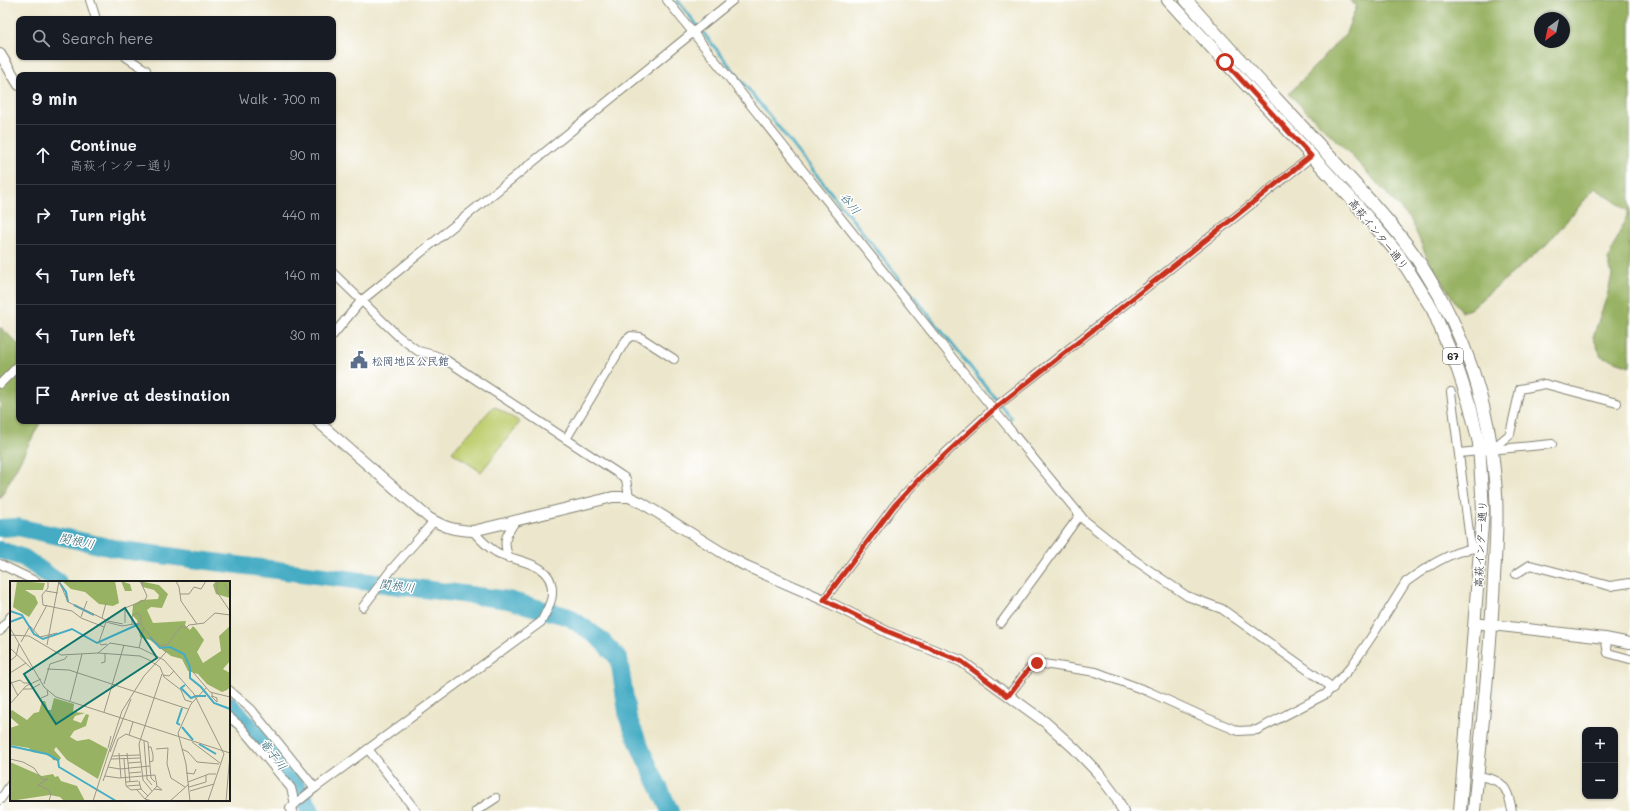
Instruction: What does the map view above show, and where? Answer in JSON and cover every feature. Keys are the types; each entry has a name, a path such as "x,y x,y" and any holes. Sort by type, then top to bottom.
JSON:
{"main road":[{"name":"高萩インター通り","path":"1168,0 1357,204 1398,254 1433,310 1458,370 1470,406 1479,451 1483,510 1476,548 1474,623 1460,811"},
{"name":"高萩インター通り","path":"1186,0 1367,198 1407,245 1443,302 1471,365 1482,403 1492,449 1496,517 1496,549 1491,625 1474,811"}],"street":[{"path":"90,0 95,16"},
{"path":"668,0 993,410 1084,520 1133,559 1181,592 1187,596 1222,609 1333,688"},
{"path":"336,331 361,301 733,0"},
{"path":"0,54 16,80"},
{"path":"131,60 146,70 146,72"},
{"path":"824,600 894,506 922,476 993,410 1311,156"},
{"path":"336,276 398,336 418,351 446,360 626,479 629,497"},
{"path":"566,439 626,340 631,336 640,338 674,359"},
{"path":"0,384 16,368"},
{"path":"1492,449 1510,434 1520,388 1545,384 1617,403"},
{"path":"1008,696 1028,670 1037,663 1053,664 1096,672 1147,691 1238,731 1257,730 1326,694 1351,667 1406,582 1437,562 1476,548 1459,453 1451,392"},
{"path":"321,424 434,521 444,527 456,530 473,531 614,497 629,497 642,503 726,555 744,564 824,600 889,632 961,661 1045,722 1074,748 1098,773 1116,798 1123,811"},
{"path":"1459,453 1552,444"},
{"path":"1000,624 1080,515"},
{"path":"509,558 506,550 505,539 516,520"},
{"path":"363,607 391,570 434,521"},
{"path":"294,808 314,789 541,622 552,594 551,580 545,571 536,565 509,558 496,552 485,545 473,531"},
{"path":"0,564 34,581"},
{"path":"1516,574 1530,565 1610,586 1630,583"},
{"path":"0,631 10,617"},
{"path":"1474,623 1630,642"},
{"path":"1605,638 1608,653 1630,659"},
{"path":"230,691 252,709 314,789"},
{"path":"230,718 240,726 291,788 294,808"},
{"path":"368,749 416,811"},
{"path":"1477,776 1490,777 1500,782 1507,790 1512,811"},
{"path":"0,800 10,785"},
{"path":"476,811 496,798"}],"green space":[{"path":"1349,0 1630,0 1630,366 1601,356 1593,337 1607,296 1612,275 1608,259 1629,211 1595,188 1547,244 1470,309 1462,312 1429,262 1411,220 1350,154 1289,94 1346,33 1357,5"},
{"path":"0,327 16,342 16,424 39,424 0,499"},
{"path":"494,406 520,422 481,472 452,452"}],"waterway":[{"name":"谷川","path":"677,0 1011,418"},
{"name":"関根川","path":"0,528 17,527 122,550 508,600 569,617 599,638 619,659 628,718 670,811"},
{"name":"竜子川","path":"0,550 24,558 57,581"},
{"name":"竜子川","path":"230,705 274,754 294,782 311,811"}],"place":[{"name":"松岡地区公民館","path":"359,360"}],"route":[{"path":"1037,663 1028,670 1008,696 961,661 889,632 824,600 894,506 922,476 993,410 1311,156 1225,62"}]}
